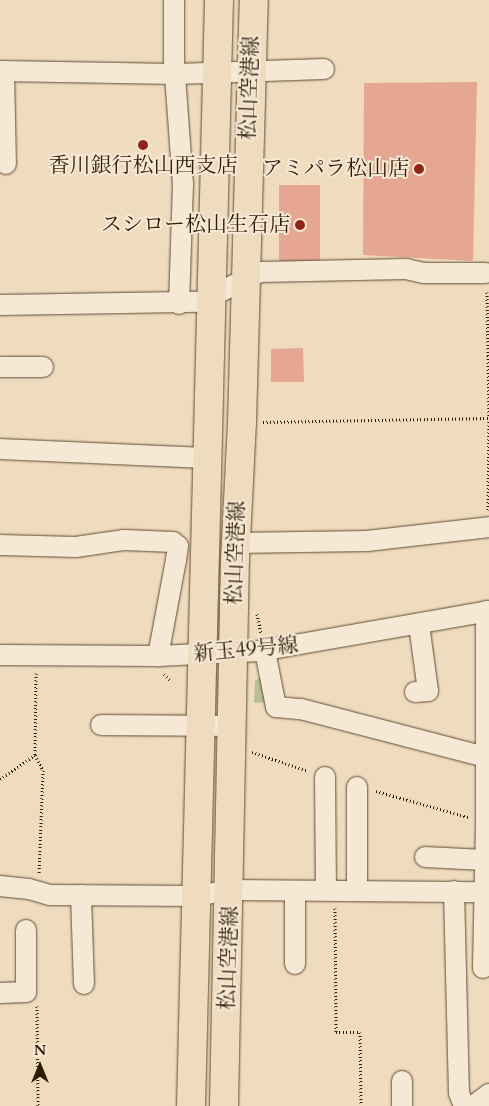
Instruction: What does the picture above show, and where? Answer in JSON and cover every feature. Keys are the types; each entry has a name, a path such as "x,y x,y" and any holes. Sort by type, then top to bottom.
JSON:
{"main road":[{"name":"松山空港線","path":"191,1106 204,559 214,294 220,0"},
{"name":"松山空港線","path":"224,1106 231,890 235,543 242,422 250,70 254,0"}],"street":[{"path":"174,0 176,74 183,184 179,304"},
{"path":"6,164 2,71 176,74 218,70 324,69"},
{"path":"0,305 179,304 200,302 260,272 406,269 487,282"},
{"path":"0,367 43,367"},
{"path":"0,449 207,458"},
{"path":"235,543 367,541 488,527"},
{"path":"0,545 76,547 124,540 173,542 178,546 158,656"},
{"path":"176,560 204,559"},
{"path":"483,968 484,860 488,822 488,611"},
{"name":"新玉49号線","path":"0,656 36,654 158,656 265,651 488,611"},
{"path":"415,692 428,691 420,624"},
{"path":"265,651 276,707 301,708 488,758"},
{"path":"101,725 234,726"},
{"path":"324,777 330,890"},
{"path":"357,787 358,890"},
{"path":"425,857 484,860"},
{"path":"0,886 39,892 50,896 196,896 231,890 484,892"},
{"path":"295,891 295,964"},
{"path":"454,891 459,1094 464,1106"},
{"path":"81,895 84,984"},
{"path":"0,993 26,992 26,930"},
{"path":"402,1081 402,1106"},
{"path":"473,1106 489,1094"}],"path":[{"path":"487,282 488,527"},
{"path":"242,422 489,419"},
{"path":"36,654 35,755 43,770 39,892"},
{"path":"0,779 35,755"},
{"path":"330,890 336,1032 360,1032 361,1106"}],"green space":[{"path":"261,677 270,702 254,703 255,681"}],"building":[{"name":"アミパラ松山店","path":"477,82 473,261 363,255 364,83"},
{"name":"スシロー松山生石店","path":"279,185 320,185 320,264 279,264"},
{"path":"303,348 304,382 271,382 271,349"}],"place":[{"name":"香川銀行松山西支店","path":"143,145"},
{"name":"アミパラ松山店","path":"419,169"},
{"name":"スシロー松山生石店","path":"300,225"}]}
